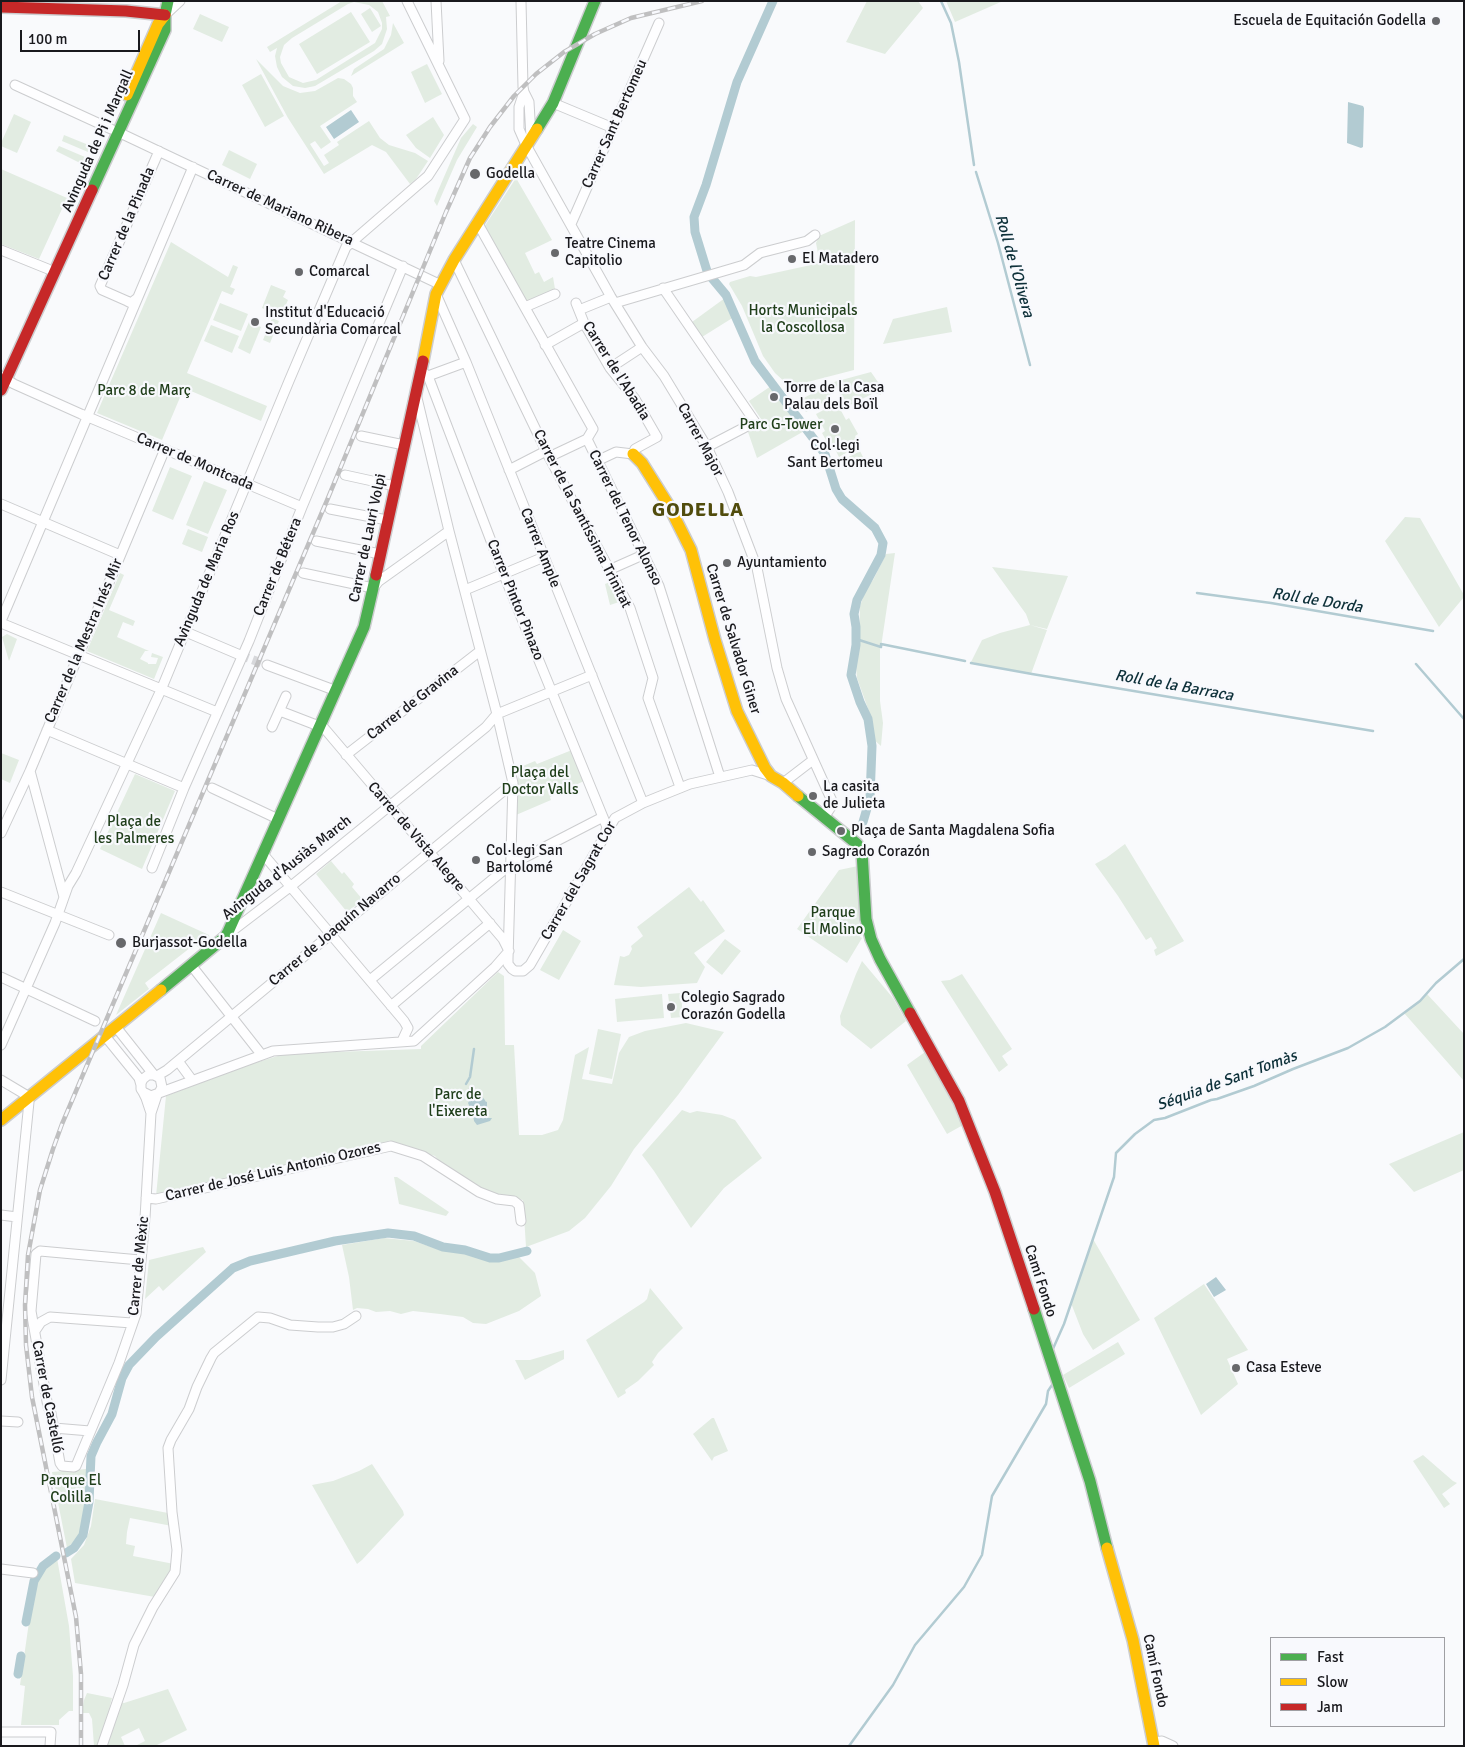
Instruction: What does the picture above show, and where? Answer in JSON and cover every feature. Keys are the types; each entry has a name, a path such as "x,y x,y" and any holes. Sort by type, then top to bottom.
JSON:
{"street":[{"name":"Avinguda de Pi i Margall","path":"3,376 114,131 158,24 164,15 168,1"},
{"path":"6,5 164,15 180,1"},
{"path":"407,1 439,65"},
{"path":"436,1 439,65"},
{"path":"521,1 524,92 529,102 529,141"},
{"name":"Carrer de Lauri Volpi","path":"225,937 320,726 334,690 364,627 404,446 416,396 424,373 439,290 454,260 477,222 553,103 595,1"},
{"name":"Carrer Sant Bertomeu","path":"571,224 659,23"},
{"name":"Avinguda de Maria Ros","path":"1,1045 64,898 128,764 186,632 337,264 346,247 351,242 428,176 464,119 439,65"},
{"name":"Carrer de Mariano Ribera","path":"15,85 403,266 439,290"},
{"path":"553,103 613,128"},
{"name":"Avinguda de Pi i Margall","path":"1,390 3,376 48,269 114,131"},
{"name":"Carrer Major","path":"529,141 571,224 613,300 642,347 664,376 707,447 728,492 757,568 777,668 786,700 832,801 826,816"},
{"name":"Carrer de la Pinada","path":"136,299 131,303 127,302 102,290 100,286 159,151"},
{"path":"193,167 43,523 3,625 217,712"},
{"name":"Carrer del Tenor Alonso","path":"477,222 593,429 587,439 659,586 720,776"},
{"path":"613,300 744,265 760,253 807,241 814,235"},
{"path":"1,250 48,269"},
{"name":"Carrer de la Santíssima Trinitat","path":"454,260 548,454 628,603 653,678 648,698 680,786"},
{"name":"Carrer de Bétera","path":"152,868 184,788 249,641 302,507 403,266"},
{"path":"663,288 756,422 707,447"},
{"name":"Carrer Ample","path":"439,290 466,362 643,803"},
{"path":"525,307 555,294"},
{"name":"Carrer de l'Abadia","path":"613,300 577,307 610,368 635,399 657,437 635,449 633,454"},
{"path":"545,345 584,323"},
{"path":"610,368 642,347"},
{"path":"424,373 466,362"},
{"name":"Carrer Pintor Pinazo","path":"424,373 607,827 606,830"},
{"name":"Carrer de Montcada","path":"3,376 88,417 302,507"},
{"path":"156,1075 145,1076 142,1088 151,1096 261,1054 282,1050 410,1042 418,1038 495,967 509,951 513,783 498,714 449,531 416,396"},
{"path":"361,436 404,446"},
{"path":"509,470 587,439"},
{"name":"Carrer de la Mestra Inés Mir","path":"1,833 30,771 165,449"},
{"path":"598,460 616,452 633,454"},
{"name":"Carrer de Salvador Giner","path":"633,454 642,463 669,506 691,550 715,640 737,711 761,760 771,776 826,816"},
{"path":"345,475 395,486"},
{"path":"1,504 120,555"},
{"path":"330,509 387,520"},
{"path":"303,573 373,588 379,581 449,531"},
{"path":"316,541 380,554"},
{"path":"609,570 644,554"},
{"path":"465,590 544,557"},
{"path":"186,632 240,655"},
{"name":"Carrer de Gravina","path":"346,755 480,651"},
{"path":"267,666 334,690"},
{"path":"498,714 592,675"},
{"path":"272,727 286,696"},
{"path":"280,711 320,726"},
{"name":"Avinguda d'Ausiàs March","path":"1,1120 486,727 498,714"},
{"name":"Carrer de Vista Alegre","path":"320,726 324,728 470,899 505,941 509,951"},
{"path":"47,730 184,788"},
{"path":"783,783 813,760"},
{"name":"Carrer del Sagrat Cor","path":"509,951 508,964 515,971 523,971 530,965 555,924 606,830 615,818 680,786 752,770 771,776"},
{"path":"30,771 64,898"},
{"name":"Carrer de Joaquín Navarro","path":"156,1075 178,1061 513,783"},
{"path":"212,788 278,819"},
{"path":"20,792 30,789 36,793"},
{"name":"Camí Fondo","path":"826,816 857,844 862,852 866,919 871,939 880,959 959,1102 995,1192 1096,1498 1113,1572 1133,1640 1154,1744"},
{"path":"370,980 510,865 603,818"},
{"path":"263,854 370,980 408,1028 402,1041"},
{"path":"58,874 65,880 73,878"},
{"path":"1,892 109,935"},
{"path":"391,1006 490,923"},
{"path":"190,965 261,1054"},
{"path":"1,977 95,1021"},
{"path":"116,1026 162,1084 158,1094"},
{"name":"Carrer de Mèxic","path":"105,1036 139,1078 151,1113"},
{"path":"178,1061 192,1080"},
{"path":"1,1080 22,1092 28,1098 28,1116 1,1380"},
{"name":"Carrer de Mèxic","path":"74,1467 77,1465 119,1363 136,1314 151,1113 158,1094"},
{"name":"Carrer de José Luis Antonio Ozores","path":"146,1198 156,1199 391,1146 423,1156 474,1190 497,1199 514,1201 519,1206 521,1221"},
{"path":"1,1215 17,1217"},
{"name":"Carrer de Castelló","path":"74,1467 64,1467 60,1463 30,1308 38,1252 140,1260"},
{"path":"102,1746 123,1685 134,1645 153,1608 175,1572 177,1550 172,1512 168,1448 189,1409 211,1358 214,1353 258,1317 270,1318 290,1325 318,1328 344,1324 356,1316"},
{"path":"35,1331 41,1322 50,1317 132,1323"},
{"path":"1,1421 18,1422"},
{"path":"54,1428 90,1431"},
{"path":"1,1569 33,1573"},
{"path":"1,1732 51,1732 50,1746"},
{"path":"1154,1744 1162,1741 1174,1746"}],"green space":[{"path":"342,1 382,1 390,16 386,17 387,29 382,44 374,51 315,86 305,88 293,86 282,77 277,67 275,56 277,48 270,52 267,47","holes":["354,2 369,5 378,12 382,23 382,29 375,43 316,80 303,83 289,77 281,63 280,57 284,45 292,38 348,4"]},
{"path":"867,1 918,1 923,8 885,54 846,42"},
{"path":"946,1 1003,1 955,22"},
{"path":"370,8 381,26 372,32 361,14"},
{"path":"351,12 370,42 317,74 299,44"},
{"path":"200,14 229,27 222,42 193,29"},
{"path":"393,23 404,43 351,76 354,69 384,49 391,35"},
{"path":"256,59 283,86 300,93 315,91 338,78 344,79 351,84 353,96 357,102 320,126 331,142 321,149 315,141 310,144 324,166 329,163 324,155 339,145 337,142 369,121 380,138 389,145 415,153 428,161 416,179 410,184 386,152 372,145 324,174 288,118"},
{"path":"427,64 442,94 425,103 411,72"},
{"path":"261,74 284,116 265,127 242,85"},
{"path":"14,114 31,122 17,153 1,146"},
{"path":"433,117 444,135 430,158 416,148 406,135"},
{"path":"473,124 477,127 457,160 437,206 434,201 461,138"},
{"path":"64,135 91,146 88,152 62,141"},
{"path":"59,146 85,157 82,164 56,151"},
{"path":"229,150 257,164 250,179 222,165"},
{"path":"1,169 67,198 39,259 1,244"},
{"path":"516,178 552,240 525,253 535,274 539,272 544,282 553,277 555,289 525,302 484,227"},
{"name":"Horts Municipals la Coscollosa","path":"855,220 854,370 796,385 787,384 775,373 763,356 742,306 729,284 730,282 750,276 756,277 820,263 816,243 819,236"},
{"name":"Parc 8 de Març","path":"171,242 228,277 233,265 238,267 230,287 235,289 232,295 222,291 187,373 267,406 261,421 184,388 162,440 97,413"},
{"path":"271,285 286,291 283,297 288,300 281,316 262,308"},
{"path":"725,298 734,317 702,337 692,322"},
{"path":"220,303 248,314 241,331 213,320"},
{"path":"947,307 952,332 883,344 893,319"},
{"path":"272,318 279,321 270,343 263,340"},
{"path":"249,322 261,327 250,354 238,348"},
{"path":"211,325 239,336 232,353 204,341"},
{"path":"871,372 880,385 881,395 874,393 848,406 834,382"},
{"name":"Parc G-Tower","path":"771,386 806,430 757,458 748,432 765,425 749,401"},
{"path":"826,386 832,398 806,412 800,400"},
{"path":"837,403 846,420 849,418 858,434 855,436 860,445 839,457 834,447 831,449 822,433 825,431 816,414"},
{"path":"860,451 865,461 846,470 841,461"},
{"path":"170,467 192,476 173,520 152,511"},
{"path":"204,481 227,490 208,534 186,525"},
{"path":"1405,517 1420,518 1464,595 1439,627 1385,541"},
{"path":"188,529 208,537 202,552 182,544"},
{"path":"895,553 881,647 859,640 860,606 866,589 873,580 886,554"},
{"path":"992,567 1068,576 1047,629 1030,625 1026,614"},
{"path":"120,573 124,575 109,610 135,621 133,626 123,622 117,637 149,651 145,651 140,659 148,664 156,664 158,658 151,657 152,653 163,657 154,679 87,651"},
{"path":"613,581 625,600 610,605 605,584"},
{"path":"1030,625 1047,630 1031,674 971,662 982,640"},
{"path":"7,634 17,639 9,661 2,637"},
{"path":"860,641 880,647 880,701 883,723 881,746 873,739 871,717 857,678 856,667"},
{"name":"Plaça del Doctor Valls","path":"572,750 584,781 550,797 551,800 516,815 518,768 535,761 537,764"},
{"path":"1,753 19,760 10,783 1,779"},
{"name":"Plaça de les Palmeres","path":"135,774 175,791 142,869 100,849"},
{"path":"1125,844 1184,941 1156,956 1154,950 1157,948 1151,937 1146,940 1095,864"},
{"path":"331,861 354,884 352,887 363,900 347,912 316,874"},
{"name":"Parque El Molino","path":"858,866 860,937 862,938 847,963 797,929 839,870"},
{"path":"689,887 701,902 703,900 725,931 694,953 705,967 697,983 641,987 614,985 620,956 629,955 632,949 631,946 643,936 637,927"},
{"path":"161,913 209,935 210,941 200,949 195,944 145,983 149,989 116,1015"},
{"path":"563,930 581,941 559,980 540,970"},
{"path":"725,939 741,951 722,975 706,962"},
{"path":"862,961 893,998 906,1021 871,1049 841,1025 840,1016"},
{"name":"Parc de l'Eixereta","path":"498,972 504,976 505,1045 514,1045 519,1135 542,1135 558,1130 563,1120 575,1055 589,1047 582,1079 612,1084 619,1053 629,1037 645,1031 686,1023 724,1032 678,1095 634,1149 611,1186 585,1218 569,1231 526,1247 523,1200 497,1196 475,1188 442,1165 435,1156 393,1144 156,1196 166,1096 245,1066 281,1055 421,1049 421,1046"},
{"path":"962,974 1012,1049 1002,1056 1008,1065 999,1072 941,981 950,980"},
{"path":"681,993 683,1017 671,1018 668,994"},
{"path":"662,994 664,1018 617,1022 615,999"},
{"path":"1427,994 1464,1034 1464,1081 1404,1013"},
{"path":"598,1029 621,1034 612,1079 589,1074"},
{"path":"925,1052 948,1092 963,1125 947,1134 907,1065"},
{"path":"682,1110 690,1113 697,1111 722,1115 735,1120 762,1158 724,1188 691,1228 642,1155"},
{"path":"1464,1132 1464,1170 1414,1192 1389,1164"},
{"path":"394,1177 397,1177 449,1212 446,1216 399,1204"},
{"path":"384,1238 414,1241 437,1249 495,1261 518,1256 535,1273 541,1296 519,1311 486,1324 473,1323 463,1317 413,1311 401,1314 357,1308 353,1310 349,1277 342,1245"},
{"path":"1093,1239 1140,1320 1093,1350 1083,1334 1071,1303"},
{"path":"203,1247 206,1252 163,1291 159,1286 145,1299 149,1260"},
{"path":"1204,1284 1248,1350 1227,1359 1238,1384 1201,1415 1154,1318"},
{"path":"650,1288 683,1328 658,1353 652,1362 654,1365 638,1381 625,1390 626,1393 618,1398 586,1340 644,1302 647,1299"},
{"path":"1118,1342 1125,1354 1069,1388 1063,1375"},
{"path":"564,1350 564,1359 525,1380 515,1360 530,1360"},
{"path":"714,1418 728,1451 714,1457 712,1461 693,1434"},
{"path":"1423,1455 1457,1483 1442,1494 1450,1504 1444,1508 1413,1461"},
{"path":"372,1464 404,1515 357,1564 312,1485 333,1481"},
{"name":"Parque El Colilla","path":"86,1469 86,1504 83,1527 77,1539 67,1548 52,1472"},
{"path":"95,1499 168,1513 172,1526 130,1518 127,1532 126,1544 135,1546 133,1556 174,1564 155,1597 75,1583 71,1559 84,1545 91,1526"},
{"path":"57,1558 69,1626 73,1676 73,1711 69,1711 59,1720 59,1725 21,1725 25,1686 20,1685 36,1583 45,1567"},
{"path":"168,1689 187,1730 155,1746 135,1746 145,1741 139,1728 121,1737 125,1746 106,1746 120,1702 124,1703"},
{"path":"87,1693 112,1698 100,1746 94,1746 92,1719 89,1713 82,1713"}],"water":[{"path":"1348,102 1363,106 1364,108 1363,147 1361,148 1347,143"},
{"path":"351,110 359,122 334,139 326,127"},
{"path":"472,1096 487,1102 487,1118 492,1118 490,1121 477,1125 474,1121 468,1103"},
{"path":"1216,1277 1226,1290 1214,1297 1206,1284"}],"waterway":[{"path":"707,271 695,232 694,217 706,185 737,82 773,1"},
{"name":"Roll de l'Olivera","path":"941,1 951,23 959,62 974,165"},
{"name":"Roll de l'Olivera","path":"976,172 998,243 1030,365"},
{"path":"711,277 726,295 755,361 825,454 836,489 842,499 875,528 883,543 881,555 857,600 854,614 856,645 851,675 868,719 872,746 870,798 863,822"},
{"name":"Roll de Dorda","path":"1197,593 1271,603 1433,631"},
{"name":"Roll de la Barraca","path":"856,639 881,647 881,644 965,661"},
{"name":"Roll de la Barraca","path":"971,663 1373,731"},
{"path":"1416,664 1464,719"},
{"name":"Séquia de Sant Tomàs","path":"1052,1351 1064,1324 1114,1177 1116,1153 1135,1134 1154,1120 1165,1118 1254,1086 1348,1048 1385,1027 1420,1001 1436,983 1464,959"},
{"path":"466,1084 470,1077 474,1049"},
{"path":"469,1090 477,1092 484,1101"},
{"path":"66,1553 74,1548 83,1535 89,1502 91,1456 112,1414 122,1378 129,1365 156,1337 233,1268 250,1261 335,1241 388,1233 414,1236 443,1247 465,1250 490,1258 499,1258 527,1251"},
{"name":"Séquia de Sant Tomàs","path":"849,1746 893,1685 915,1645 964,1587 982,1555 992,1496 1046,1404 1048,1391 1052,1385"},
{"path":"26,1622 34,1581 43,1566 56,1556"},
{"path":"18,1674 21,1656"}],"tunnel":[{"path":"240,655 267,665"}],"railway":[{"path":"81,1746 81,1674 76,1617 32,1397 26,1345 25,1305 28,1255 40,1190 53,1149 470,158 490,127 514,96 536,74 564,52 595,34 631,18 702,1"}],"traffic: fast":[{"path":"92,190 165,30 165,15 168,1"},
{"path":"537,129 553,103 595,1"},
{"path":"161,990 225,937 228,932 364,627 376,575"},
{"path":"798,796 857,844 862,852 866,919 871,939 910,1013"},
{"path":"1034,1309 1090,1481 1107,1548"}],"traffic: slow":[{"path":"127,95 158,24 165,15"},
{"path":"423,361 436,294 454,260 537,129"},
{"path":"633,454 642,463 669,506 691,550 715,640 737,711 765,768 771,776 783,783 798,796"},
{"path":"1,1120 161,990"},
{"path":"1107,1548 1133,1640 1154,1746"}],"traffic: jam":[{"path":"1,7 126,11 165,15"},
{"path":"1,390 92,190"},
{"path":"376,575 423,361"},
{"path":"910,1013 959,1101 995,1192 1034,1309"}],"place":[{"name":"Escuela de Equitación Godella","path":"1436,21"},
{"name":"Godella","path":"475,174"},
{"name":"Teatre Cinema Capitolio","path":"555,253"},
{"name":"El Matadero","path":"792,259"},
{"name":"Comarcal","path":"299,272"},
{"name":"Institut d'Educació Secundària Comarcal","path":"255,322"},
{"name":"Torre de la Casa Palau dels Boïl","path":"774,397"},
{"name":"Col·legi Sant Bertomeu","path":"835,429"},
{"name":"Ayuntamiento","path":"727,563"},
{"name":"La casita de Julieta","path":"813,796"},
{"name":"Plaça de Santa Magdalena Sofia","path":"841,831"},
{"name":"Sagrado Corazón","path":"812,852"},
{"name":"Col·legi San Bartolomé","path":"476,860"},
{"name":"Burjassot-Godella","path":"121,943"},
{"name":"Colegio Sagrado Corazón Godella","path":"671,1007"},
{"name":"Casa Esteve","path":"1236,1368"}],"district":[{"name":"GODELLA","path":"698,511"}]}
